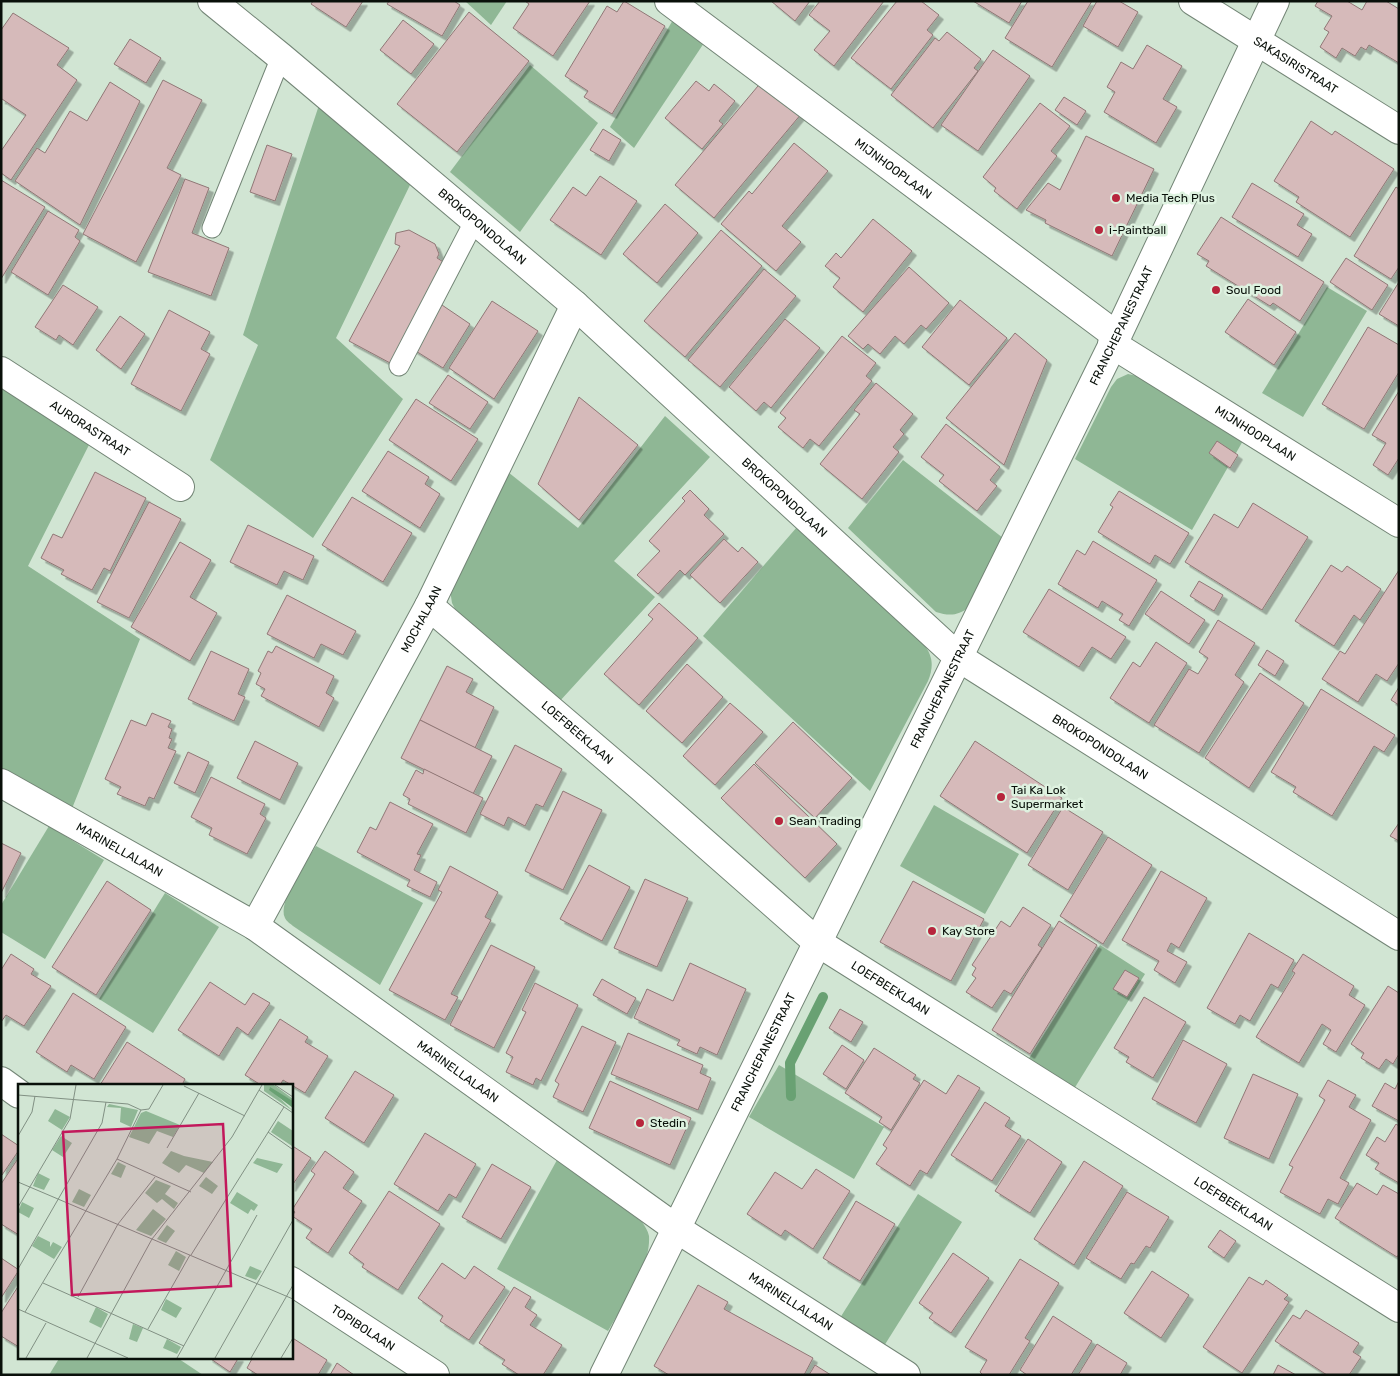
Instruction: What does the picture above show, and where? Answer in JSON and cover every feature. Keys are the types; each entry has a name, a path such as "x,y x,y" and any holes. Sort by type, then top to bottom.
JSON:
{"street":[{"name":"BROKOPONDOLAAN","path":"212,1 575,305 958,657 1399,936"},
{"name":"MIJNHOOPLAAN","path":"669,1 1114,340 1399,523"},
{"name":"SAKASIRISTRAAT","path":"1193,1 1399,130"},
{"name":"FRANCHEPANESTRAAT","path":"604,1375 1114,340 1275,1"},
{"name":"MOCHALAAN","path":"255,926 429,606 575,305"},
{"name":"AURORASTRAAT","path":"1,371 180,487"},
{"name":"LOEFBEEKLAAN","path":"429,606 641,787 816,942 1399,1308"},
{"name":"MARINELLALAAN","path":"1,783 255,926 677,1229 906,1375"},
{"path":"1,1081 18,1093"},
{"name":"TOPIBOLAAN","path":"292,1282 435,1375"}],"lane":[{"path":"212,228 281,57"},
{"path":"399,366 475,220"}],"green space":[{"path":"465,1 507,1 491,25"},
{"path":"680,8 712,31 634,148 610,127"},
{"path":"530,65 598,123 520,232 450,172"},
{"path":"321,99 410,185 336,338 403,399 313,538 210,460 258,345 243,335"},
{"path":"1327,287 1367,311 1303,417 1262,393"},
{"path":"1,371 95,433 28,566 140,639 71,811 1,771"},
{"path":"1128,374 1137,376 1244,439 1192,530 1075,459 1111,387 1117,379"},
{"path":"665,416 710,457 614,561 655,597 559,702 456,611 452,603 450,590 508,472 578,528"},
{"path":"903,460 1003,538 969,607 957,614 949,615 936,612 848,528"},
{"path":"797,527 923,643 931,657 932,666 928,681 870,791 703,636"},
{"path":"934,805 1019,854 985,914 900,866"},
{"path":"49,826 104,860 45,959 1,932 1,905"},
{"path":"316,846 423,903 380,985 293,926 285,918 285,902 289,892"},
{"path":"165,893 219,927 153,1033 99,999"},
{"path":"1100,945 1145,974 1074,1089 1028,1060"},
{"path":"779,1065 884,1127 854,1179 749,1117"},
{"path":"557,1160 642,1222 649,1234 646,1260 641,1273 608,1331 497,1269"},
{"path":"918,1194 962,1222 884,1346 840,1318"},
{"path":"59,1358 178,1358 203,1375 49,1375"}],"building":[{"path":"313,1 363,1 346,27 311,4"},
{"path":"389,1 454,1 460,5 442,36 387,4"},
{"path":"525,1 590,1 553,56 513,28 529,4"},
{"path":"624,1 665,26 612,114 584,97 588,91 565,76 607,6 617,12"},
{"path":"771,1 810,1 795,21"},
{"path":"820,1 884,1 834,66 814,50 830,31 809,15"},
{"path":"897,1 921,1 939,15 927,30 933,35 891,89 851,58"},
{"path":"973,1 1022,1 1009,23"},
{"path":"1028,1 1092,1 1052,67 1005,38"},
{"path":"1097,1 1119,1 1138,12 1118,47 1083,26"},
{"path":"1318,1 1347,1 1362,10 1367,1 1386,1 1399,9 1399,63 1369,45 1366,50 1361,47 1355,56 1342,48 1336,58 1320,47 1329,32 1324,29 1332,16 1315,6"},
{"path":"469,12 529,61 457,152 397,104"},
{"path":"13,13 69,48 57,65 77,80 11,180 1,173 1,151 26,115 1,100 1,30"},
{"path":"403,20 434,44 411,74 380,50"},
{"path":"947,32 981,59 974,68 978,71 933,128 891,95 935,38 939,41"},
{"path":"130,39 161,58 146,83 114,64"},
{"path":"1147,45 1182,66 1163,99 1177,107 1156,143 1104,112 1115,92 1107,87 1121,62 1133,69"},
{"path":"993,50 1030,76 978,151 941,125"},
{"path":"163,80 202,100 167,168 181,175 136,262 83,234"},
{"path":"763,80 802,113 714,218 675,185"},
{"path":"696,81 709,91 714,84 735,101 719,121 723,124 702,149 665,118"},
{"path":"110,82 140,101 80,225 15,181 37,148 45,153 70,111 87,121"},
{"path":"1064,97 1086,111 1077,125 1055,110"},
{"path":"1040,103 1070,126 1051,151 1057,156 1017,209 994,191 996,188 983,177"},
{"path":"1311,121 1332,135 1335,131 1394,169 1350,237 1296,202 1299,197 1274,181"},
{"path":"603,129 621,140 609,161 590,150"},
{"path":"1086,136 1154,169 1112,256 1045,223 1046,220 1026,210 1048,183 1060,190"},
{"path":"794,143 828,171 782,226 801,242 776,271 721,224 749,191 752,194"},
{"path":"267,145 292,154 275,201 250,192"},
{"path":"600,176 637,201 601,255 550,220 573,187 586,196"},
{"path":"185,179 209,188 192,233 229,248 211,296 148,272"},
{"path":"1,180 45,207 1,279"},
{"path":"1252,183 1304,214 1297,225 1312,234 1298,257 1232,217"},
{"path":"1396,187 1399,189 1399,267 1391,279 1354,256"},
{"path":"665,204 698,233 657,283 623,254"},
{"path":"48,211 79,230 75,237 80,241 48,295 11,272"},
{"path":"1221,217 1324,282 1300,321 1273,303 1270,306 1206,266 1209,261 1197,254"},
{"path":"873,219 912,251 863,312 833,287 840,278 825,266 836,253 841,258"},
{"path":"409,230 435,244 439,254 437,258 445,263 392,364 349,341 400,246 395,244 396,233"},
{"path":"721,230 762,266 685,357 644,321"},
{"path":"1346,258 1388,285 1372,310 1330,282"},
{"path":"909,267 949,303 926,329 921,325 904,344 895,336 880,354 868,344 863,349 848,336"},
{"path":"764,269 796,296 720,387 688,360"},
{"path":"1399,282 1399,326 1379,314"},
{"path":"63,285 98,307 73,345 59,335 56,340 35,327"},
{"path":"1248,299 1296,332 1274,365 1225,332"},
{"path":"960,300 1007,338 969,385 922,347"},
{"path":"492,301 538,331 494,399 449,368"},
{"path":"439,303 470,324 443,368 411,348"},
{"path":"169,310 210,332 201,349 210,354 181,411 131,384"},
{"path":"120,316 145,334 121,369 96,350"},
{"path":"785,319 820,348 771,408 764,402 756,411 729,387"},
{"path":"1368,327 1399,345 1399,372 1364,429 1322,404"},
{"path":"1015,333 1047,360 1004,465 946,418"},
{"path":"842,336 876,363 866,376 872,381 819,446 810,439 803,448 778,427 786,418 780,413"},
{"path":"448,375 488,402 470,429 429,403"},
{"path":"876,383 913,414 900,430 904,434 893,447 899,452 862,499 820,464 860,414 854,410"},
{"path":"1399,391 1399,458 1388,475 1373,465 1386,443 1372,435"},
{"path":"579,397 638,445 579,520 538,484"},
{"path":"416,399 478,439 451,481 389,440"},
{"path":"946,424 1000,467 990,480 997,486 977,511 939,481 944,475 921,457"},
{"path":"1217,441 1238,455 1230,468 1209,453"},
{"path":"388,451 429,477 425,484 440,494 420,528 362,491"},
{"path":"95,472 146,498 110,571 104,568 92,590 61,574 64,570 41,558 53,534 62,538"},
{"path":"690,490 709,509 704,515 724,534 685,575 680,570 658,594 637,575 660,551 649,541 685,501 682,498"},
{"path":"1119,491 1189,533 1170,564 1155,555 1150,564 1098,532 1113,507 1110,505"},
{"path":"352,497 412,533 383,582 322,545"},
{"path":"149,502 181,519 129,618 97,602"},
{"path":"1253,503 1308,537 1262,610 1185,562 1214,514 1238,528"},
{"path":"248,525 314,556 303,580 284,571 277,585 230,562"},
{"path":"724,539 738,552 742,547 758,562 720,603 690,575"},
{"path":"1093,541 1157,580 1129,626 1119,620 1123,614 1102,601 1098,608 1058,584 1077,550 1085,555"},
{"path":"180,542 211,560 190,597 217,613 190,661 131,627"},
{"path":"1331,565 1342,572 1347,566 1381,589 1360,620 1354,615 1334,646 1295,621"},
{"path":"1399,570 1399,663 1387,681 1376,674 1358,702 1322,679 1340,651 1345,654"},
{"path":"1199,581 1223,595 1214,611 1190,596"},
{"path":"1049,589 1126,637 1111,659 1092,647 1079,667 1023,632"},
{"path":"1161,591 1205,620 1189,644 1145,614"},
{"path":"287,595 356,631 343,655 321,644 314,658 267,634"},
{"path":"659,603 698,638 639,705 604,674 653,619 648,615"},
{"path":"1218,620 1255,643 1235,675 1244,682 1199,753 1154,725 1189,669 1198,674 1208,658 1199,652"},
{"path":"1156,642 1187,663 1149,723 1110,698 1133,662 1140,667"},
{"path":"276,646 334,676 326,693 334,698 319,727 261,696 265,689 256,684 261,673 258,671 268,651 272,653"},
{"path":"1267,650 1284,661 1275,676 1258,665"},
{"path":"211,651 249,669 238,694 245,697 234,721 188,699"},
{"path":"687,664 723,697 682,743 646,711"},
{"path":"447,666 473,679 466,692 494,707 475,748 420,720"},
{"path":"1260,673 1304,703 1249,788 1205,758"},
{"path":"1399,687 1399,705 1391,700"},
{"path":"1321,689 1395,735 1384,752 1374,746 1332,816 1293,792 1296,787 1271,772"},
{"path":"730,703 763,732 715,785 683,756"},
{"path":"152,713 171,721 168,727 172,729 169,738 172,739 168,748 176,751 154,799 149,797 145,806 117,794 121,787 105,779 131,720 146,726"},
{"path":"420,720 492,756 473,794 401,758"},
{"name":"Sean Trading","path":"793,722 852,778 815,818 755,763"},
{"path":"255,741 298,763 280,800 237,778"},
{"name":"Tai Ka Lok Supermarket","path":"975,741 1062,798 1027,853 940,796"},
{"path":"515,745 562,769 543,807 536,804 525,826 508,817 504,826 480,814"},
{"path":"188,752 209,762 195,793 174,783"},
{"name":"Sean Trading","path":"754,764 837,844 805,878 721,798"},
{"path":"424,769 483,798 466,833 408,804 410,799 403,795 416,770 423,774"},
{"path":"211,777 265,804 260,814 266,818 247,854 209,835 212,828 191,817"},
{"path":"563,791 602,810 563,890 525,871"},
{"path":"390,802 433,824 417,854 421,855 414,870 437,882 430,897 407,886 410,880 357,852 370,827 376,830"},
{"path":"1063,807 1103,832 1068,890 1028,865"},
{"path":"1399,823 1399,841 1390,836"},
{"path":"1108,837 1152,865 1103,944 1060,916"},
{"path":"1,843 21,853 1,893"},
{"path":"589,865 630,887 602,941 560,919"},
{"path":"450,866 498,892 485,917 491,920 451,994 458,997 445,1020 389,990 442,892 438,890"},
{"path":"1161,871 1207,898 1179,948 1171,943 1167,951 1187,962 1175,983 1154,970 1159,961 1122,940"},
{"path":"645,879 688,898 657,967 614,948"},
{"path":"107,881 151,910 96,995 52,967"},
{"name":"Kay Store","path":"913,881 984,919 951,981 880,942"},
{"path":"1023,907 1051,925 1038,945 1042,948 1011,994 1004,990 992,1008 966,992 976,978 972,975 976,968 972,965 1001,921 1010,927"},
{"path":"1059,921 1097,945 1030,1054 992,1030"},
{"path":"1249,933 1294,960 1278,988 1271,984 1250,1021 1240,1015 1235,1024 1207,1008"},
{"path":"491,945 535,967 494,1048 450,1025"},
{"path":"11,954 34,969 31,974 51,986 24,1026 6,1015 1,1022 1,970"},
{"path":"1303,954 1354,986 1349,995 1365,1005 1336,1052 1323,1044 1331,1030 1322,1024 1299,1063 1256,1037 1295,973 1292,971"},
{"path":"690,963 746,989 717,1055 700,1047 697,1054 677,1045 680,1040 634,1018 647,989 673,1001"},
{"path":"1125,970 1139,978 1127,997 1113,989"},
{"path":"602,979 636,998 627,1014 593,995"},
{"path":"210,982 245,1005 253,993 270,1003 248,1035 237,1027 219,1056 178,1030"},
{"path":"535,983 578,1005 541,1081 536,1078 533,1085 506,1072 513,1057 506,1053 526,1012 522,1010"},
{"path":"1388,986 1399,993 1399,1054 1393,1064 1386,1059 1379,1069 1361,1058 1364,1053 1351,1044"},
{"path":"73,993 126,1027 94,1079 71,1065 67,1072 36,1052"},
{"path":"1144,997 1186,1022 1153,1078 1126,1062 1129,1057 1114,1048"},
{"path":"840,1009 863,1022 851,1042 829,1028"},
{"path":"280,1019 308,1037 305,1042 328,1056 305,1093 283,1080 281,1084 259,1084 245,1075"},
{"path":"582,1026 616,1042 583,1112 553,1097 559,1084 555,1081"},
{"path":"628,1033 703,1065 700,1073 711,1078 698,1110 611,1074"},
{"path":"1183,1040 1227,1064 1196,1123 1152,1099"},
{"path":"127,1042 185,1079 182,1084 101,1084"},
{"path":"842,1045 864,1060 846,1089 823,1074"},
{"path":"874,1048 916,1075 913,1079 920,1083 891,1130 879,1122 882,1117 845,1093"},
{"path":"355,1071 394,1095 364,1143 325,1118"},
{"path":"1253,1074 1298,1094 1269,1159 1224,1138"},
{"path":"958,1075 980,1088 927,1174 920,1170 910,1186 876,1164 887,1148 883,1145 924,1080 946,1094"},
{"path":"1328,1080 1356,1095 1349,1107 1371,1120 1340,1178 1349,1183 1338,1204 1328,1199 1320,1214 1280,1192 1293,1167 1289,1165 1325,1100 1319,1096"},
{"name":"Stedin","path":"610,1081 691,1118 670,1165 589,1128"},
{"path":"1399,1081 1399,1121 1372,1106 1385,1083 1395,1089"},
{"path":"985,1102 1010,1118 1005,1126 1021,1136 992,1181 951,1155"},
{"path":"1396,1124 1399,1126 1399,1183 1375,1169 1379,1163 1366,1155 1377,1137 1385,1142"},
{"path":"425,1133 476,1164 456,1198 449,1194 438,1211 394,1184"},
{"path":"1,1134 18,1145 18,1151 2,1175"},
{"path":"1028,1139 1062,1162 1030,1213 995,1191"},
{"path":"292,1146 311,1158 292,1186"},
{"path":"325,1151 354,1172 343,1188 362,1201 328,1253 306,1238 312,1229 292,1216 295,1212 292,1210 315,1174 311,1171"},
{"path":"18,1158 18,1234 1,1224 1,1184"},
{"path":"1084,1161 1123,1186 1074,1265 1034,1239"},
{"path":"492,1164 531,1187 501,1239 462,1217"},
{"path":"816,1169 850,1191 813,1249 785,1230 781,1236 747,1214 775,1172 802,1189"},
{"path":"1357,1183 1377,1195 1383,1185 1399,1194 1399,1254 1397,1257 1335,1218"},
{"path":"389,1191 440,1224 398,1290 362,1267 364,1264 349,1253"},
{"path":"1127,1192 1169,1217 1150,1248 1146,1246 1134,1264 1131,1263 1121,1279 1086,1258"},
{"path":"856,1201 895,1224 860,1281 823,1258"},
{"path":"1220,1230 1236,1241 1224,1258 1208,1247"},
{"path":"953,1253 989,1278 951,1333 929,1318 933,1313 919,1303"},
{"path":"1,1258 18,1269 18,1272 1,1298"},
{"path":"1020,1259 1059,1283 1025,1338 1030,1341 1009,1375 983,1375 980,1372 987,1360 965,1347"},
{"path":"442,1263 465,1279 474,1266 505,1287 469,1340 440,1321 443,1316 418,1298"},
{"path":"1152,1271 1189,1295 1161,1338 1124,1313"},
{"path":"1249,1277 1263,1285 1266,1280 1288,1295 1284,1299 1289,1302 1242,1373 1203,1347"},
{"path":"698,1285 728,1302 724,1309 813,1358 804,1375 669,1375 654,1366"},
{"path":"18,1287 18,1346 1,1336 1,1313"},
{"path":"514,1287 531,1297 525,1307 537,1315 530,1325 562,1345 543,1375 519,1375 502,1364 505,1360 479,1343"},
{"path":"1306,1310 1359,1343 1353,1352 1361,1357 1349,1375 1327,1375 1275,1341 1293,1315 1300,1319"},
{"path":"1053,1316 1092,1341 1071,1375 1027,1375 1020,1370"},
{"path":"292,1338 327,1360 318,1375 258,1375 247,1368 252,1358 292,1358"},
{"path":"1097,1344 1127,1363 1120,1375 1078,1375"},
{"path":"209,1358 238,1358 230,1372"},
{"path":"337,1363 354,1375 330,1375"},
{"path":"815,1365 831,1375 809,1375"},
{"path":"1278,1365 1296,1375 1273,1375"}],"waterway":[{"path":"791,1096 790,1063 823,997"}],"place":[{"name":"Media Tech Plus","path":"1116,198"},
{"name":"i-Paintball","path":"1099,230"},
{"name":"Soul Food","path":"1216,290"},
{"name":"Tai Ka Lok Supermarket","path":"1001,797"},
{"name":"Sean Trading","path":"779,821"},
{"name":"Kay Store","path":"932,931"},
{"name":"Stedin","path":"640,1123"}]}
